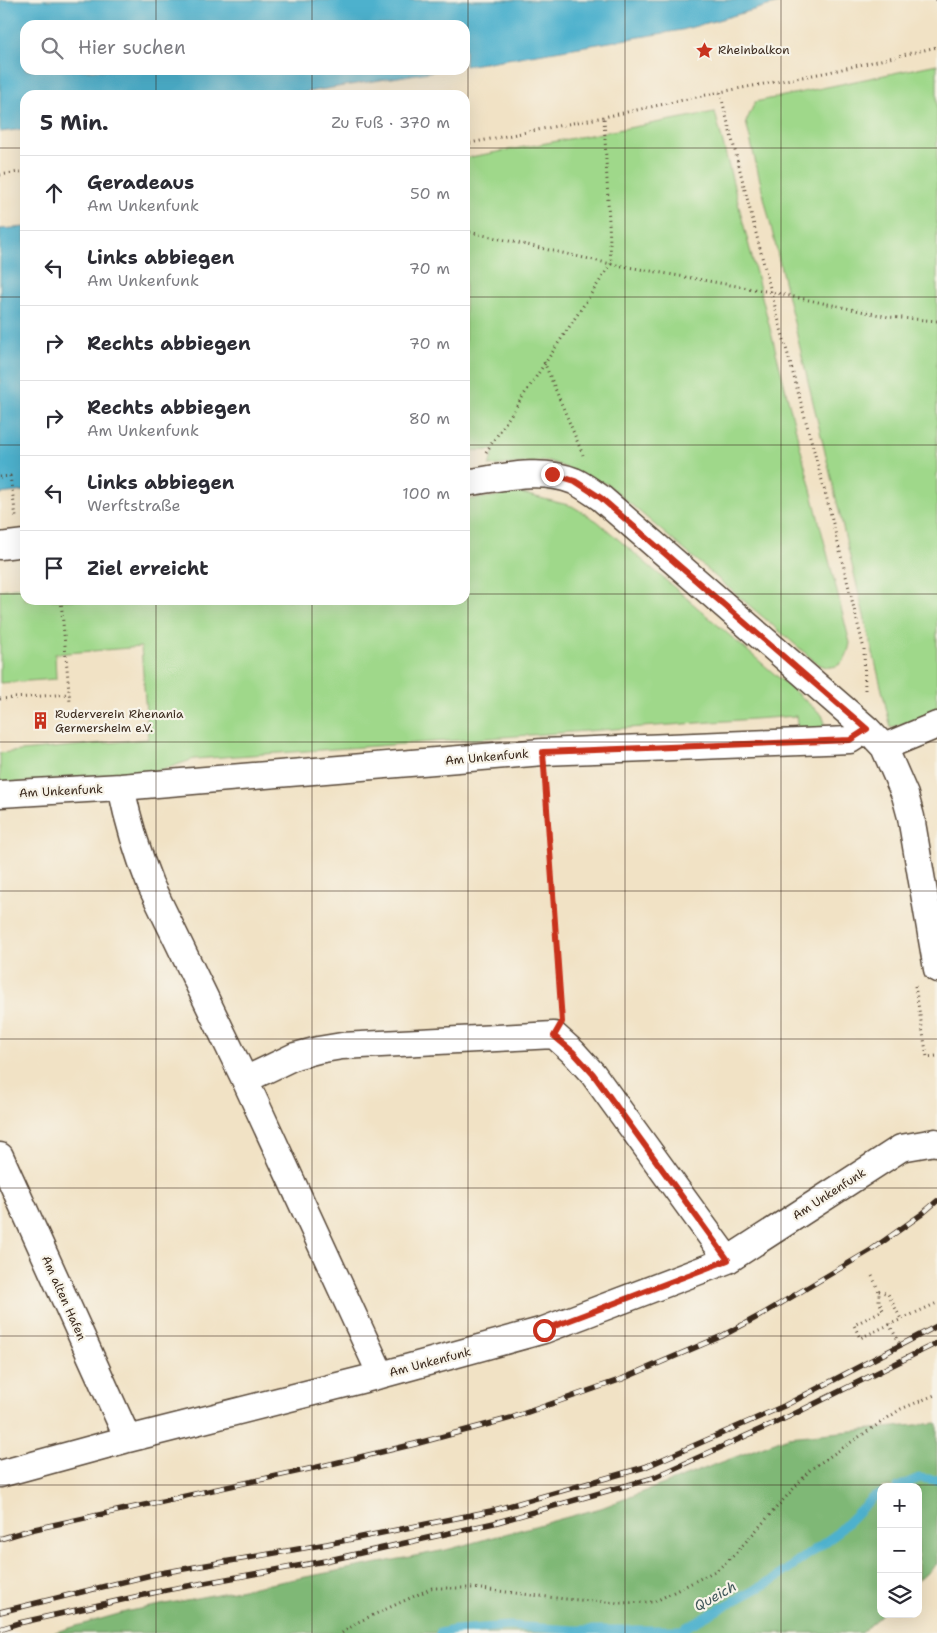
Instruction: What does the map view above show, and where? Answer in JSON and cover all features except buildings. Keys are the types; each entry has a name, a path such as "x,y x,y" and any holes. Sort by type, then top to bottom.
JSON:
{"street":[{"path":"472,482 529,474 552,474 575,481 601,498 875,738 905,795 911,817 937,969"},
{"path":"0,546 20,534"},
{"name":"Am Unkenfunk","path":"0,794 121,787 543,752 850,740 875,738 937,725"},
{"name":"Am Unkenfunk","path":"121,787 137,853 150,884 245,1080 381,1375 544,1330 728,1260 902,1148 936,1139"},
{"path":"245,1080 295,1056 342,1046 554,1036 573,1052 593,1074 728,1260"},
{"name":"Am alten Hafen","path":"0,1156 128,1439"},
{"path":"0,1474 128,1439 381,1375"}],"path":[{"path":"470,143 720,92 829,72 937,47"},
{"path":"720,92 864,649"},
{"path":"472,482 480,460 611,264 604,117"},
{"path":"0,175 20,172"},
{"path":"470,231 611,264 771,292 889,317 937,321"},
{"path":"544,362 601,498"},
{"path":"0,477 10,476 20,528"},
{"path":"61,605 70,702"},
{"path":"0,699 70,694"},
{"path":"543,752 562,1022 554,1036"},
{"path":"872,1276 879,1291 879,1301 883,1310 854,1325 860,1338 937,1303"},
{"path":"879,1291 888,1294 901,1319"},
{"path":"889,1324 899,1342"},
{"path":"342,1633 358,1622 432,1588 473,1588 565,1599 620,1603 654,1602 717,1570 734,1555 811,1469 901,1409 937,1394"}],"green space":[{"path":"937,64 937,711 891,728 746,122 755,102"},
{"path":"715,112 850,643 844,659 839,665 827,667 818,664 607,484 549,461 489,466 494,450 470,451 470,157"},
{"path":"520,493 572,506 597,521 822,715 825,723 822,730 798,731 796,716 194,759 150,772 0,784 0,753 148,739 141,647 55,654 56,679 0,683 0,590 20,587 20,605 470,605 470,499"},
{"path":"937,1423 937,1564 922,1577 922,1483 877,1483 878,1618 861,1633 52,1633 129,1611 446,1550 601,1508 788,1437"}],"water":[{"path":"0,0 789,0 682,30 470,65 470,20 20,20 20,75 411,75 319,90 20,90 20,130 0,132"},
{"path":"20,227 20,492 0,494 0,229"}],"waterway":[{"name":"Queich","path":"907,1483 919,1478 937,1480"},
{"name":"Queich","path":"440,1633 510,1626 574,1630 681,1630 773,1580 835,1535 872,1498 877,1496"}],"railway":[{"path":"0,1539 30,1530 415,1444 511,1418 622,1379 722,1336 761,1315 871,1250 937,1201"},
{"path":"0,1612 155,1574 327,1544 491,1511 645,1467 784,1406 937,1326"},
{"path":"0,1629 166,1590 325,1561 494,1523 653,1478 790,1416 937,1343"}],"place":[{"name":"Rheinbalkon","path":"704,50"},
{"name":"Ruderverein Rhenania Germersheim e.V.","path":"41,721"}],"route":[{"path":"544,1330 728,1260 593,1074 573,1052 554,1036 562,1022 543,752 850,740 867,729 601,498 575,481 552,474"}]}
